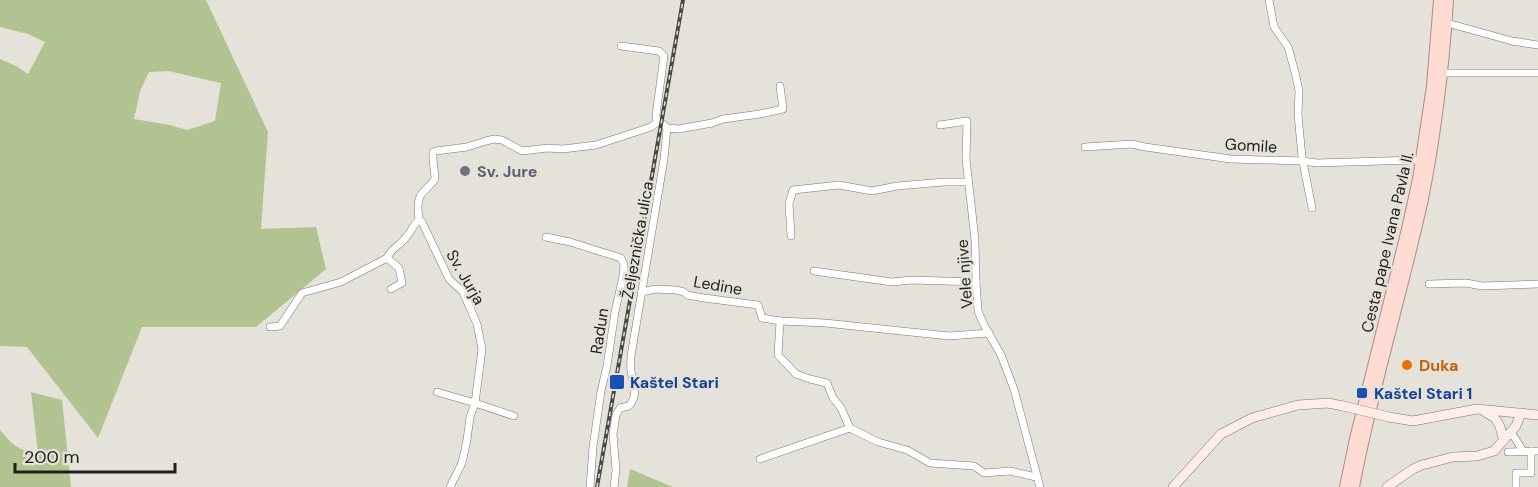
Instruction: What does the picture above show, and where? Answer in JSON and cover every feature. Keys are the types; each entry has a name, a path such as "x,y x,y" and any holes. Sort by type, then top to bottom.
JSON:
{"main road":[{"name":"Cesta pape Ivana Pavla II.","path":"1347,486 1359,421 1417,183 1432,86 1439,0"},
{"name":"Cesta pape Ivana Pavla II.","path":"1347,486 1361,454 1422,201 1443,73 1448,0"},
{"path":"1173,487 1221,434 1252,418 1298,405 1328,403 1413,421 1477,409 1538,415"},
{"path":"1477,409 1492,416 1507,434"},
{"path":"1391,486 1422,465 1453,457 1488,453 1500,445 1507,434 1508,423 1516,412"},
{"path":"1361,454 1359,478 1362,487"}],"street":[{"path":"1269,0 1274,27 1287,47 1296,72 1303,161 1312,208"},
{"path":"1447,23 1512,41 1538,45"},
{"path":"621,46 659,51 664,56 657,122"},
{"path":"1443,73 1538,73"},
{"path":"657,122 667,128 679,129 783,109 780,86"},
{"name":"Vele njive","path":"940,125 967,121 966,159 975,240 978,311 1001,355 1014,389 1040,487"},
{"path":"270,327 280,326 302,293 340,282 387,258 391,250 408,236 419,220 419,198 435,179 433,152 494,140 502,140 522,151 596,145 651,128 657,122"},
{"name":"Željeznička ulica","path":"614,487 616,470 613,435 618,411 620,408 629,406 634,398 635,386 631,372 631,356 664,159 667,128"},
{"name":"Gomile","path":"1085,147 1132,144 1231,159 1317,163 1415,160"},
{"path":"791,236 789,204 793,190 839,185 872,191 920,184 968,182"},
{"name":"Sv. Jurja","path":"419,220 449,279 463,292 477,324 482,349 475,403 470,417 462,463 450,487"},
{"name":"Radun","path":"546,237 621,258 624,265 597,417 590,487"},
{"path":"387,258 399,268 402,283 391,289"},
{"path":"814,271 892,282 912,280 976,282"},
{"path":"1429,284 1466,283 1482,286 1538,284"},
{"name":"Ledine","path":"642,292 655,289 676,290 687,295 758,305 762,318 780,321"},
{"path":"988,333 949,336 825,323 780,321 778,355 796,374 827,383 832,398 841,408 850,428 878,442 907,450 930,463 974,466 984,473 1010,471 1036,477"},
{"path":"437,392 514,416"},
{"path":"760,459 850,428"},
{"path":"1507,434 1531,451"},
{"path":"1508,452 1531,451"},
{"path":"1516,487 1516,473 1531,473 1531,451"}],"green space":[{"path":"0,0 206,0 268,132 261,229 316,227 326,269 256,327 142,327 98,438 27,347 0,346 0,59 28,74 45,42 28,34 0,27","holes":["168,71 221,83 215,121 187,130 134,119 140,91 149,72"]},
{"path":"31,392 62,400 71,487 0,487 0,430 16,446 25,451 38,453"},
{"path":"630,469 673,487 627,487"}],"railway":[{"path":"597,487 683,0"}],"place":[{"name":"Sv. Jure","path":"465,171"},
{"name":"Duka","path":"1407,365"},
{"name":"Kaštel Stari","path":"617,382"},
{"name":"Kaštel Stari 1","path":"1362,393"}]}
